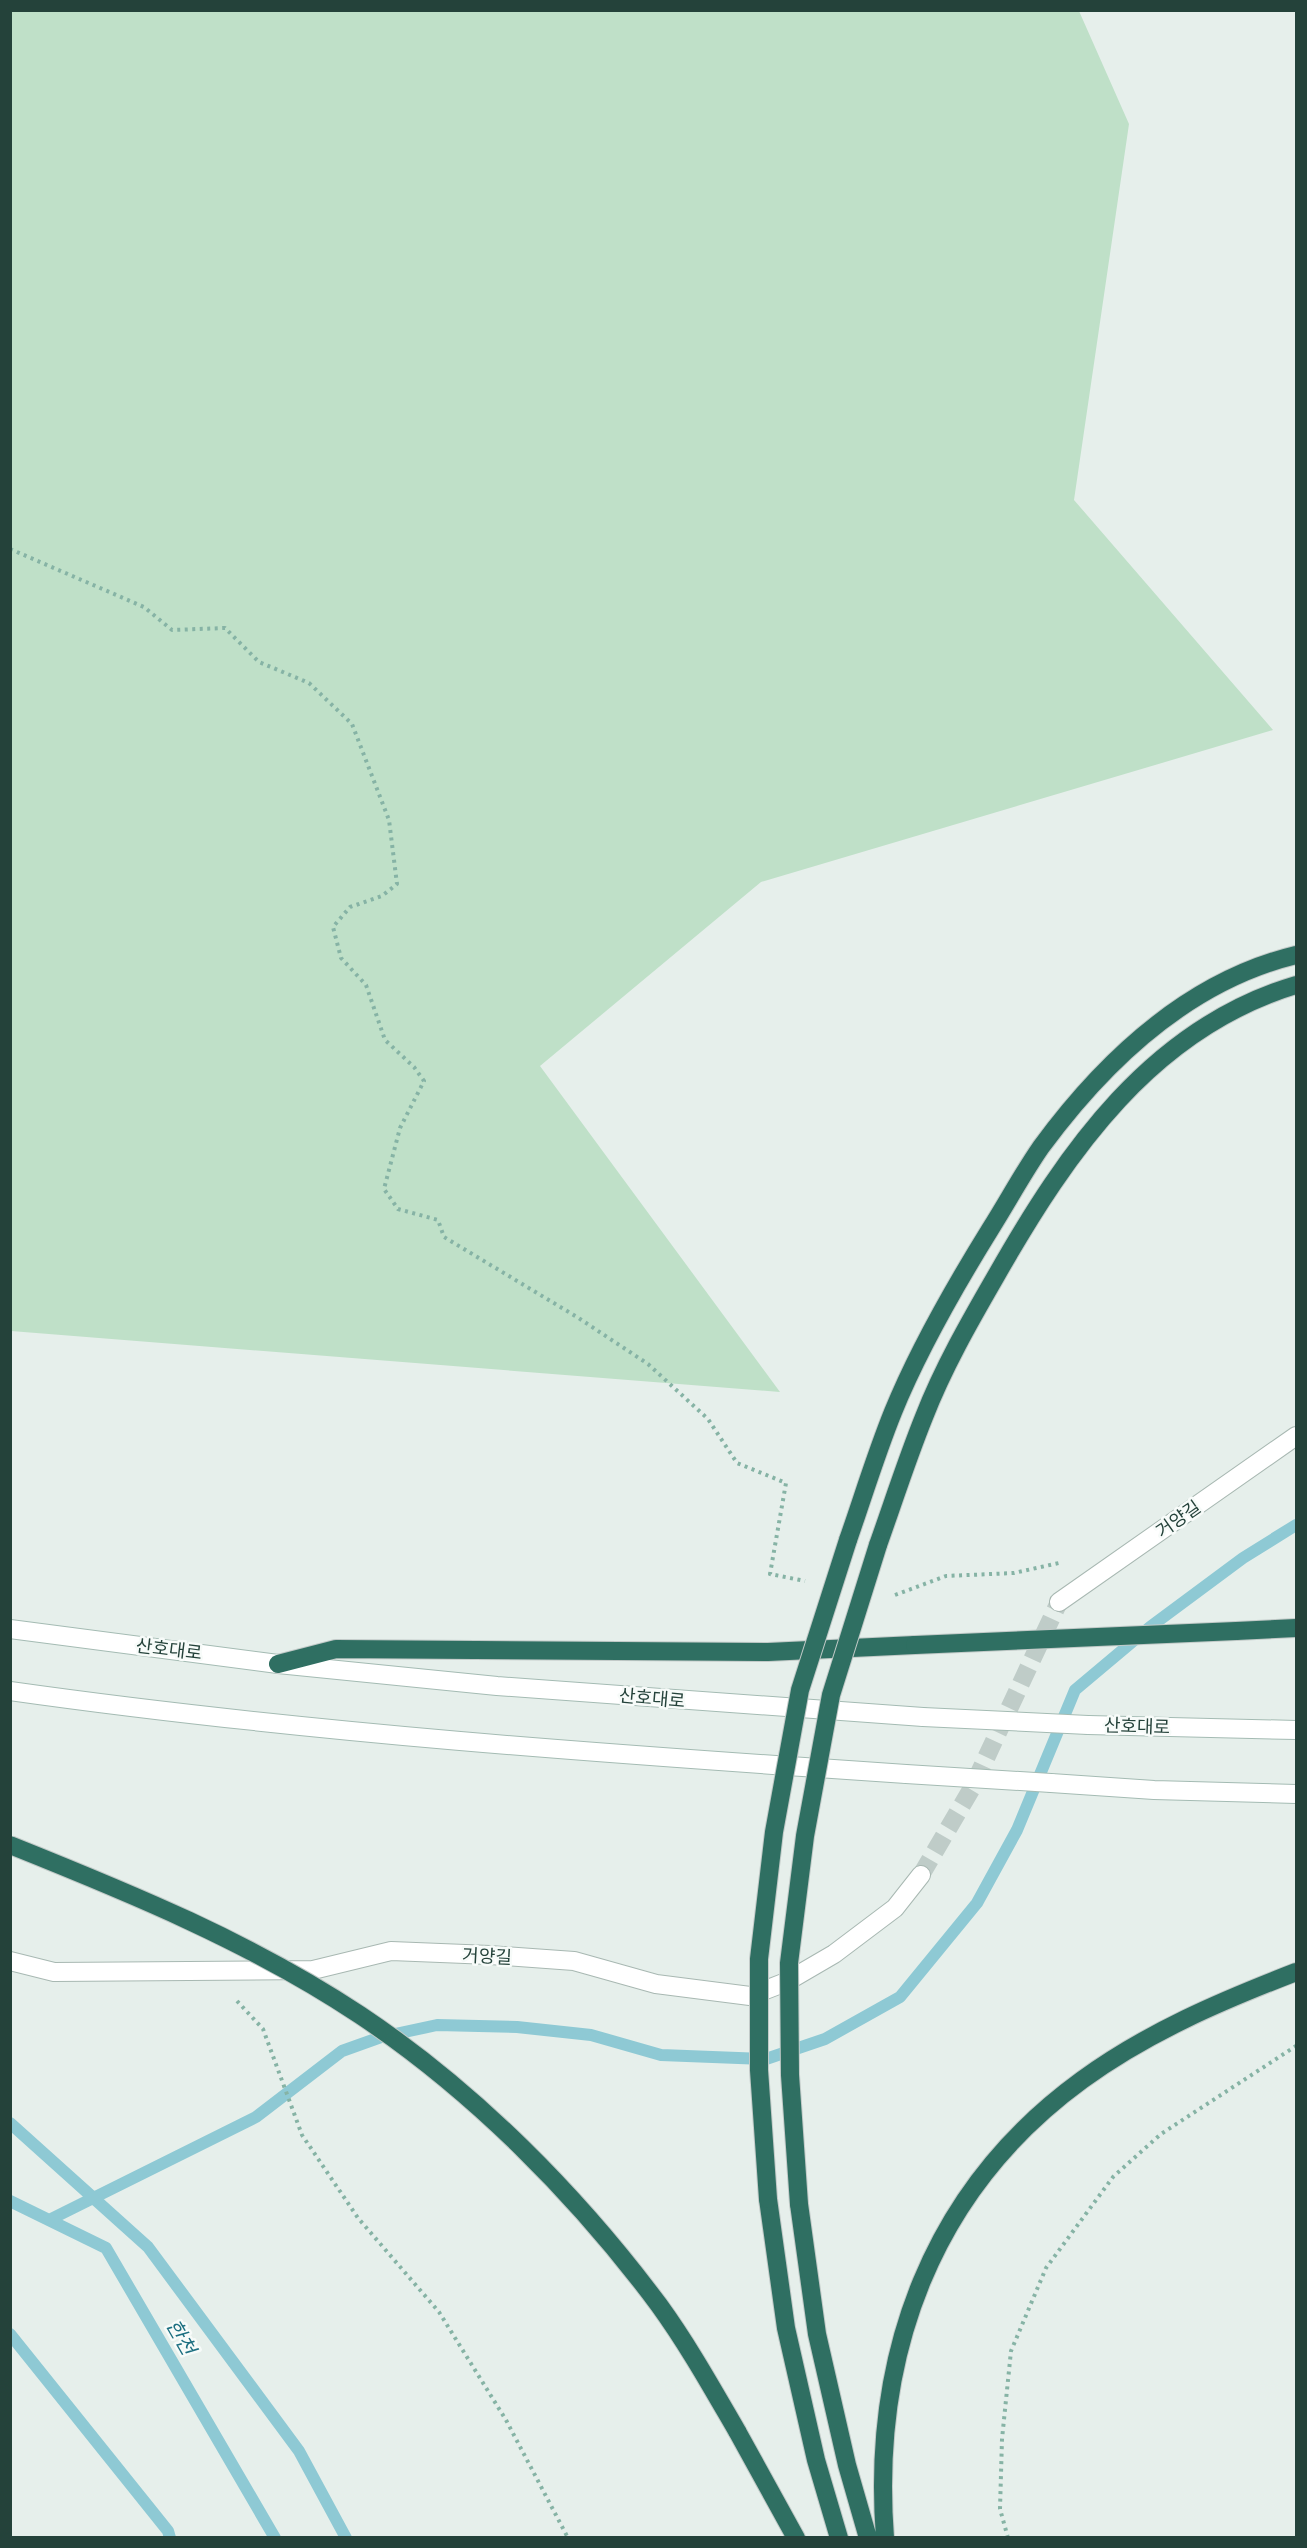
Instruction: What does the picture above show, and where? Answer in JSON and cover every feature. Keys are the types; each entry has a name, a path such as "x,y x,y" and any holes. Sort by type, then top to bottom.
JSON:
{"highway":[{"path":"839,2538 816,2460 786,2328 768,2199 759,2070 759,1959 774,1832 800,1690 848,1540 894,1411 938,1319 1041,1148 1100,1075 1152,1026 1211,989 1253,970 1296,955"},
{"path":"868,2538 847,2465 817,2334 799,2204 790,2075 789,1963 801,1871 831,1695 878,1545 924,1416 968,1324 1055,1178 1103,1115 1137,1078 1167,1051 1232,1010 1296,985"},
{"path":"278,1664 336,1649 768,1652 1296,1628"},
{"path":"10,1845 94,1878 229,1940 281,1968 360,2015 451,2084 526,2154 620,2255 660,2306 696,2361 796,2538"},
{"path":"885,2538 882,2461 885,2416 896,2359 932,2257 949,2225 981,2179 1041,2115 1082,2080 1134,2046 1185,2018 1296,1972"}],"street":[{"name":"거양길","path":"1059,1602 1296,1436"},
{"name":"산호대로","path":"10,1629 278,1664 508,1687 923,1717 1088,1725 1296,1730"},
{"path":"10,1691 121,1707 317,1728 637,1756 1154,1790 1296,1794"},
{"name":"거양길","path":"10,1961 54,1972 313,1970 391,1951 490,1955 574,1961 656,1984 750,1996 786,1982 834,1954 895,1908 921,1875"}],"path":[{"path":"10,549 144,607 172,630 225,628 260,662 309,683 352,724 389,820 397,884 382,897 351,907 333,927 341,958 366,985 385,1040 414,1067 424,1081 400,1128 384,1189 399,1209 438,1220 444,1237 577,1317 648,1364 708,1419 737,1462 786,1483 770,1574 813,1583"},
{"path":"888,1598 946,1576 1014,1574 1071,1560"},
{"path":"263,2029 302,2135 358,2218 439,2312 506,2420 568,2538"},
{"path":"1008,2538 1000,2509 1000,2498 1002,2439 1011,2351 1046,2268 1113,2177 1161,2134 1296,2046"}],"green space":[{"path":"10,11 1079,11 1129,124 1074,500 1273,730 761,882 540,1066 780,1392 11,1331"}],"waterway":[{"path":"49,2220 256,2117 342,2051 381,2037 437,2025 517,2027 591,2035 661,2055 766,2059 825,2039 900,1997 977,1903 1017,1830 1075,1690 1150,1627 1243,1558 1296,1525"},
{"path":"10,2123 148,2247 299,2451 346,2538"},
{"name":"한천","path":"10,2201 106,2248 275,2538"},
{"path":"10,2334 168,2531 170,2538"}],"tunnel":[{"path":"921,1875 972,1788 1059,1602"}]}
